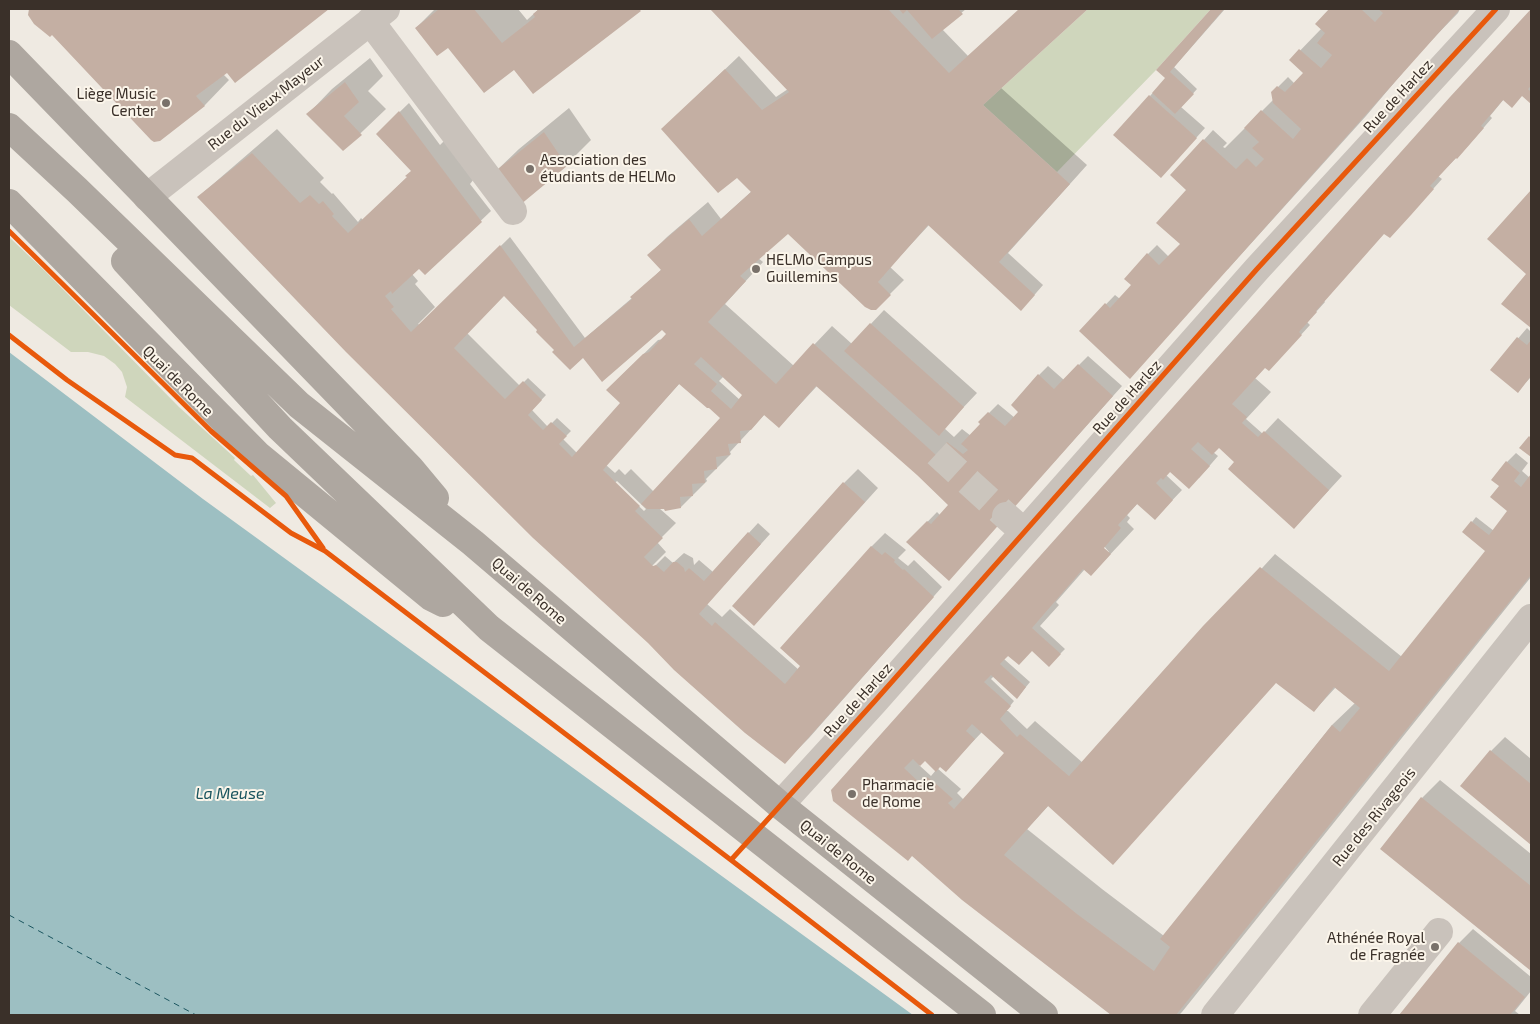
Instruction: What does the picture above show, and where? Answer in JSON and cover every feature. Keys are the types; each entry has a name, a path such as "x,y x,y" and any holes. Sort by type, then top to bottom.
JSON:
{"main road":[{"path":"9,54 410,468 473,543"},
{"name":"Quai de Rome","path":"9,127 77,190 299,405 473,543 780,805 1044,1015"},
{"path":"9,149 82,214 280,428 489,628 982,1015"},
{"path":"9,204 258,455 431,597 489,628"},
{"path":"752,836 780,805"}],"street":[{"name":"Rue de Harlez","path":"780,805 874,702 1015,524 1257,269 1496,9"},
{"name":"Rue du Vieux Mayeur","path":"147,198 378,15"},
{"path":"378,15 513,211"},
{"name":"Rue des Rivageois","path":"1215,1015 1531,618"},
{"path":"1372,1015 1439,932"}],"green space":[{"path":"1088,9 1211,9 1156,70 1057,172 983,105"},
{"path":"9,237 179,407 235,458 234,460 251,476 253,475 276,503 270,508 125,397 127,387 122,372 115,364 104,356 88,352 71,352 9,305"}],"water":[{"name":"La Meuse","path":"9,352 203,499 913,1015 9,1015"}],"building":[{"path":"29,9 329,9 235,83 227,73 196,96 205,106 160,141 154,142 52,35 50,37 34,24 28,15"},
{"path":"439,9 474,9 502,43 535,17 533,14 539,9 639,9 641,11 533,94 514,70 484,93 448,48 437,56 415,28"},
{"path":"710,9 888,9 949,73 1019,9 1088,9 983,105 1070,184 999,262 1035,295 1021,311 928,225 878,282 891,295 876,310 865,307 788,234 740,276 746,281 708,322 776,384 813,343 936,455 947,442 963,454 968,450 961,444 980,424 978,422 988,412 1005,426 1018,412 1011,405 1038,374 1054,389 1078,364 1113,396 949,581 906,542 927,521 931,524 948,505 917,475 816,386 779,428 764,415 751,430 740,431 741,443 728,444 730,455 716,457 717,469 704,471 705,483 692,484 693,496 680,497 681,508 665,511 664,509 647,509 641,504 720,418 679,384 603,470 640,506 635,511 663,538 644,557 653,566 656,565 664,572 673,562 677,562 684,568 685,572 689,568 704,581 748,532 761,544 699,614 712,626 715,622 785,684 800,666 780,648 871,546 882,555 885,552 895,560 894,562 934,597 785,764 745,733 674,670 648,643 533,538 346,352 197,197 252,153 300,203 310,195 319,204 323,201 334,214 332,216 348,233 411,171 376,134 399,111 482,222 425,275 419,269 392,294 391,291 385,296 394,307 391,309 411,332 500,245 574,347 632,299 630,297 661,270 647,255 689,219 702,236 751,192 737,178 718,193 661,129 725,69 762,110 789,92","holes":["504,296 537,330 536,332 554,350 552,352 570,370 583,358 602,382 662,330 666,334 649,352 643,354 606,390 620,403 572,457 559,444 567,436 551,422 543,430 528,415 542,400 523,381 505,399 454,348","701,357 742,395 731,409 711,391 717,384 694,364"]},
{"path":"899,9 958,9 963,14 932,39 907,10 903,14"},
{"path":"1211,9 1224,9 1170,72 1194,94 1175,114 1152,93 1165,78 1156,70"},
{"path":"1329,9 1361,9 1375,22 1383,13 1378,9 1460,9 1130,379 1079,331 1105,303 1110,308 1131,285 1124,279 1147,253 1159,265 1180,244 1156,223 1186,190 1170,175 1203,139 1236,169 1247,158 1256,167 1264,159 1252,148 1259,142 1244,128 1261,110 1293,139 1301,129 1273,103 1271,92 1277,86 1285,92 1303,73 1289,60 1299,49 1321,68 1332,55 1317,43 1325,33 1315,24"},
{"path":"1531,9 1531,86 1528,89 1531,92 1531,104 1522,96 1512,108 1503,100 1481,126 1484,128 1430,186 1434,189 1411,215 1390,238 1384,234 1316,311 1299,332 1302,335 1269,371 1265,368 1232,404 1247,417 1242,423 1258,437 1264,431 1329,490 1294,529 1228,469 1234,462 1219,448 1212,455 1198,442 1191,449 1210,466 1189,489 1170,472 1163,480 1161,478 1156,483 1173,500 1155,520 1137,504 1118,525 1121,528 1104,548 1111,554 1091,576 1083,569 1032,628 1061,654 1049,667 1032,651 1019,665 1008,656 1000,664 1026,687 1017,699 991,675 984,682 1011,706 1000,719 1017,737 1020,734 1069,776 1203,626 1260,567 1389,671 1485,551 1462,532 1471,521 1489,535 1507,511 1490,497 1499,486 1491,480 1506,461 1520,473 1514,481 1521,487 1531,474 1531,575 1176,1015 1111,1015 962,900 912,856 908,861 833,801 831,790 1450,97","holes":["1276,683 1314,712 1334,687 1360,708 1340,732 1332,725 1160,939 1170,947 1154,971 1077,914 1004,855 1048,806 1113,865","972,724 1004,753 954,809 948,803 953,799 934,782 927,777 921,784 904,768 913,759 920,766 925,761 936,772 940,767 946,772 975,739 966,731"]},
{"path":"345,82 359,102 344,116 362,135 343,151 306,114"},
{"path":"1149,95 1197,138 1161,178 1113,135"},
{"name":"Association des étudiants de HELMo","path":"544,132 567,166 520,205 493,173"},
{"path":"1531,190 1531,328 1501,304 1526,274 1487,239"},
{"path":"870,323 964,407 939,436 844,351"},
{"path":"1517,337 1527,345 1531,340 1531,376 1518,393 1490,370"},
{"path":"1529,436 1531,438 1531,457 1519,448"},
{"path":"843,482 865,502 754,626 732,606"},
{"path":"1490,750 1531,784 1531,845 1460,786"},
{"path":"1421,797 1531,886 1531,971 1380,849"},
{"path":"1458,942 1525,997 1510,1015 1399,1015"}],"ferry route":[{"path":"9,915 196,1015"}],"tunnel":[{"path":"937,453 1006,516"}],"cycle path":[{"path":"731,860 874,702 1257,269 1496,9"},
{"path":"9,231 211,431 286,496 323,548"},
{"path":"9,335 67,380 175,455 192,458 291,533 325,551 932,1015"}],"place":[{"name":"Liège Music Center","path":"166,103"},
{"name":"Association des étudiants de HELMo","path":"530,169"},
{"name":"HELMo Campus Guillemins","path":"756,269"},
{"name":"Pharmacie de Rome","path":"852,794"},
{"name":"Athénée Royal de Fragnée","path":"1435,947"}]}
